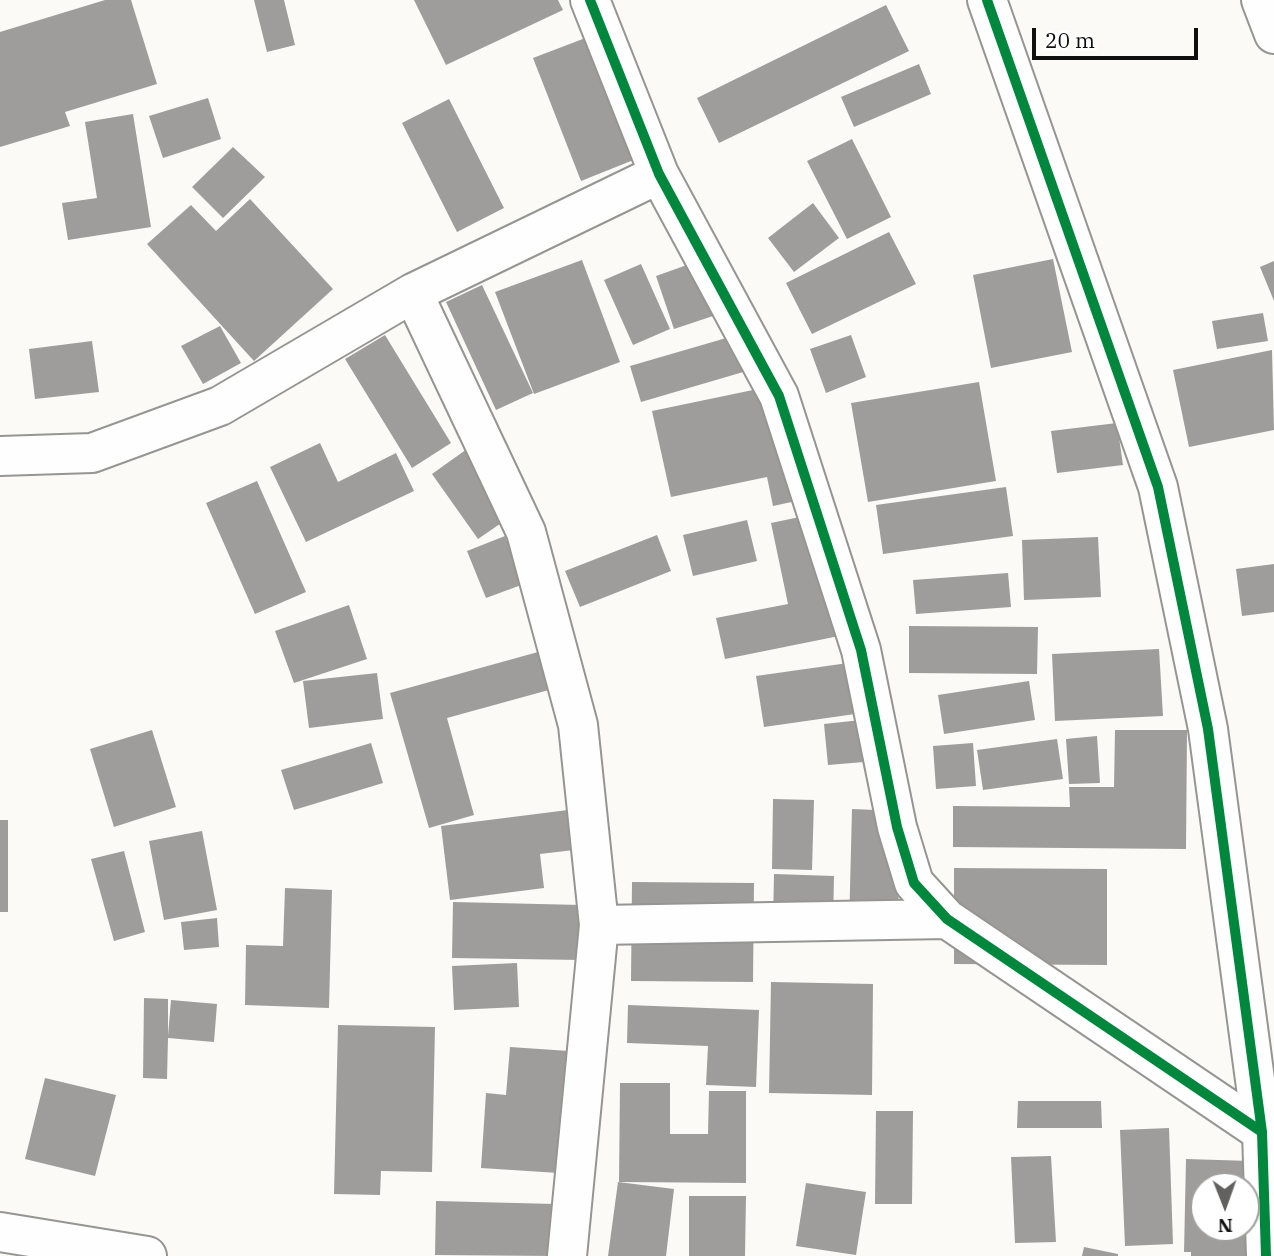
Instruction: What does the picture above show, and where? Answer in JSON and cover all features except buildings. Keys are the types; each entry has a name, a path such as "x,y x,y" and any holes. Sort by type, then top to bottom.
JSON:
{"street":[{"path":"590,0 659,174 779,396 861,650 897,827 914,883 947,919 1262,1132"},
{"path":"987,0 1158,487 1208,729 1262,1132 1266,1256"},
{"path":"1261,0 1274,34"},
{"path":"0,456 92,453 220,406 413,293 659,174"},
{"path":"413,293 526,532 578,725 598,925 567,1256"},
{"path":"598,925 947,919"},
{"path":"0,1232 146,1256"}],"cycle path":[{"path":"590,0 659,174 779,396 861,650 897,827 914,883 947,919 1262,1132"},
{"path":"987,0 1158,487 1208,729 1262,1132 1266,1256"}]}
